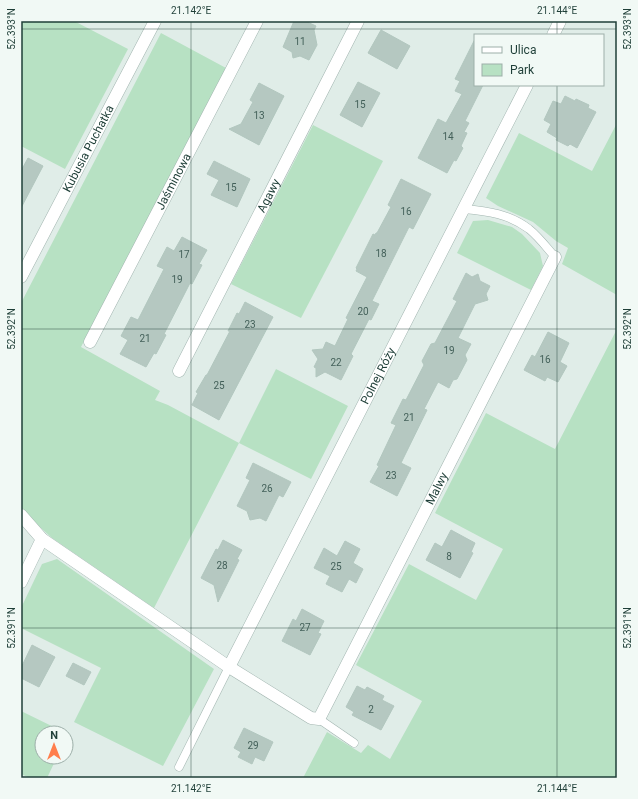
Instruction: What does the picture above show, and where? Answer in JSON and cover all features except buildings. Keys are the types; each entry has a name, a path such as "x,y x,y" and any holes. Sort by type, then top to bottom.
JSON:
{"street":[{"name":"Kubusia Puchatka","path":"21,277 155,21"},
{"name":"Jaśminowa","path":"90,342 257,21"},
{"name":"Agawy","path":"179,371 358,21"},
{"path":"554,34 560,21"},
{"name":"Polnej Róży","path":"229,667 526,86"},
{"name":"Malwy","path":"319,719 555,257"},
{"path":"21,515 42,539 229,667 311,718 319,719"},
{"path":"21,582 42,539"}],"lane":[{"path":"464,209 498,213 514,219 530,230 555,257"},
{"path":"179,767 229,667"},
{"path":"319,719 354,743"}],"green space":[{"path":"21,21 74,21 128,49 65,169 21,146"},
{"path":"161,33 226,68 81,347 160,391 155,400 168,405 239,443 154,608 52,538 21,510 21,303"},
{"path":"617,123 617,295 562,264 568,248 556,241 533,222 498,206 486,198 519,133 592,171"},
{"path":"313,125 383,161 301,318 231,284"},
{"path":"488,220 512,227 522,234 540,253 543,266 531,290 457,253 473,221"},
{"path":"617,329 617,778 303,778 327,732 361,753 368,745 390,759 422,701 356,665 409,564 476,600 503,549 435,513 486,413 555,449"},
{"path":"276,369 348,406 311,479 239,443"},
{"path":"57,559 214,669 163,766 74,722 101,668 21,628 21,608 42,564"},
{"path":"21,711 50,725 34,725 34,765 53,765 47,778 30,778 21,774"}]}
